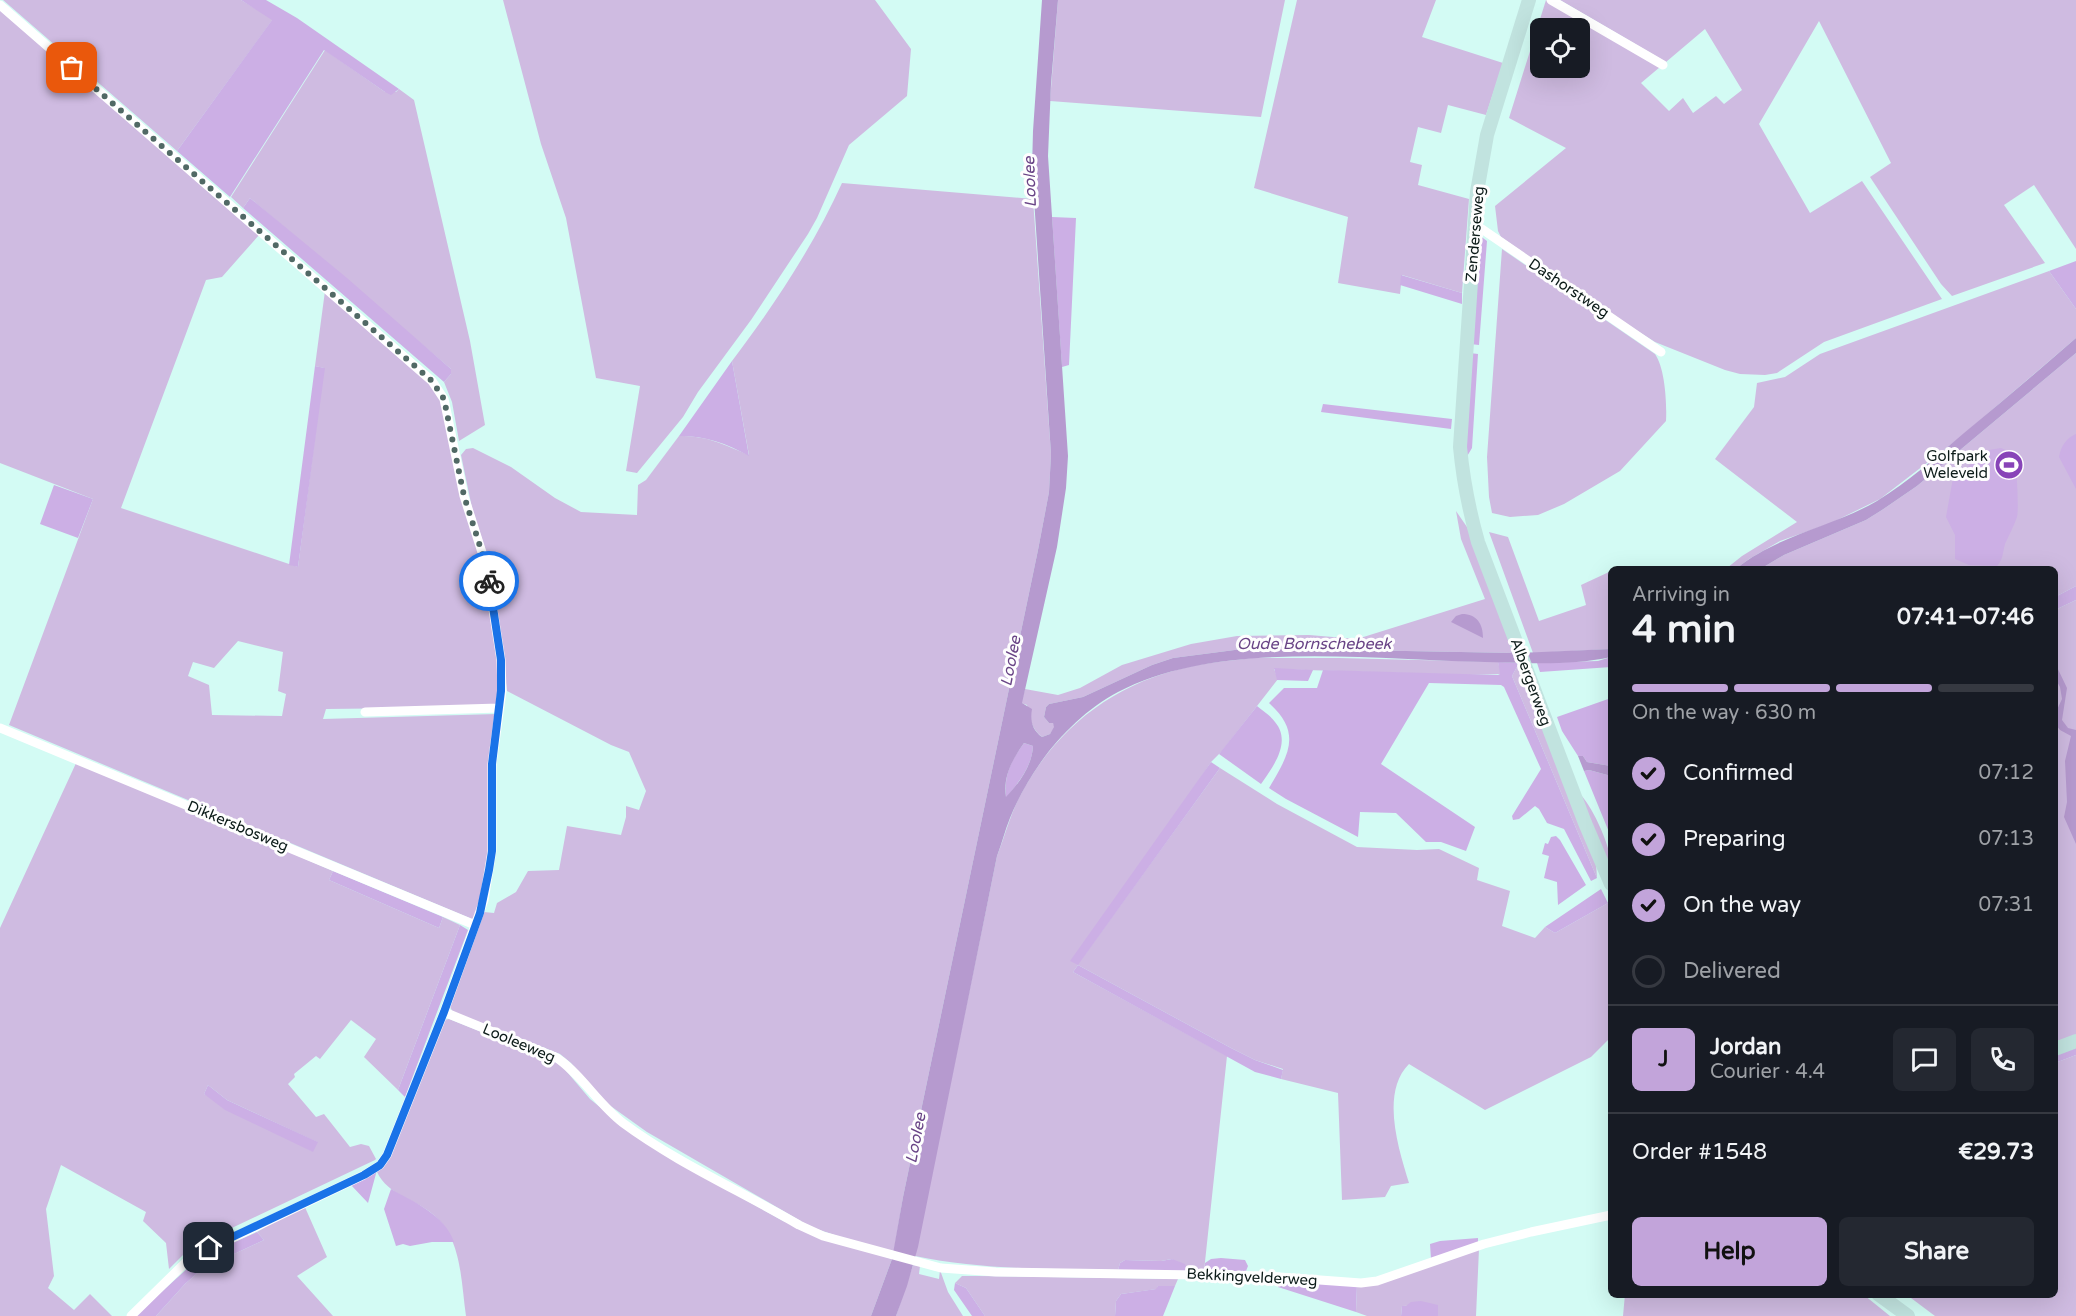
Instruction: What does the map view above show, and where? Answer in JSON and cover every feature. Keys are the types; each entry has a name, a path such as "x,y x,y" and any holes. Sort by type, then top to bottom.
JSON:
{"main road":[{"name":"Zenderseweg","path":"1462,475 1460,447 1477,192 1487,135 1529,0"},
{"name":"Albergerweg","path":"1462,475 1478,542 1524,667 1608,877"},
{"path":"2058,1048 2076,1041"},
{"path":"1883,1298 1908,1316"}],"street":[{"path":"1551,0 1663,65"},
{"path":"0,5 432,381 444,399 464,496 486,565 501,660 501,691 492,764 492,851 484,900 444,1012 387,1155 380,1165 364,1175 197,1255 186,1262 131,1316"},
{"name":"Dashorstweg","path":"1476,225 1661,352"},
{"path":"365,712 499,708"},
{"name":"Dikkersbosweg","path":"0,728 475,925"},
{"name":"Looleeweg","path":"444,1012 556,1058 568,1066 602,1106 622,1122 701,1171 799,1225 823,1236 887,1253"},
{"name":"Bekkingvelderweg","path":"887,1253 941,1268 971,1270 1265,1276 1361,1283 1377,1281 1493,1242 1608,1216"}],"shaded area":[{"path":"3,0 241,0 273,19 177,151"},
{"path":"241,0 266,0 297,18 399,89 391,95 385,92 324,50 230,197 177,151 272,20"},
{"path":"503,0 875,0 911,49 907,96 849,145 808,234 683,417 637,473 626,471 640,386 596,378 566,218 541,144"},
{"path":"1058,0 1285,0 1261,117 1050,101"},
{"path":"1297,0 1436,0 1422,37 1503,63 1486,115 1448,105 1441,133 1418,127 1410,162 1422,165 1418,185 1469,199 1462,293 1402,275 1400,294 1338,283 1348,217 1254,188"},
{"path":"1546,0 1577,18 1540,18"},
{"path":"1560,0 2076,0 2076,249 2034,185 2004,205 2045,263 1952,296 1941,284 1870,177 1891,163 1819,21 1759,124 1810,213 1862,181 1942,299 1824,342 1777,373 1740,374 1655,342 1501,237 1498,231 1495,206 1566,148 1509,118 1530,51 1530,78 1590,78 1590,26 1660,67 1641,83 1669,111 1683,98 1693,113 1716,96 1724,104 1742,90 1705,29 1666,62"},
{"path":"0,10 259,235 222,277 206,280 121,508 298,567 324,368 315,366 325,291 439,392 485,572 501,683 499,707 326,709 323,719 497,714 490,846 477,913 472,919 9,725 93,499 0,463","holes":["238,641 283,652 278,691 286,694 282,716 212,715 209,685 188,676 193,662 214,668"]},
{"path":"325,50 385,92 396,92 399,89 414,100 470,341 485,425 459,441 452,402 444,382 451,374 451,369 250,198 243,208 231,197"},
{"path":"842,183 1033,199 1051,454 1049,492 1038,550 903,1197 894,1251 867,1246 811,1227 647,1132 605,1102 571,1063 560,1054 453,1012 450,1007 484,912 494,913 497,903 516,892 528,871 559,870 567,826 621,835 626,817 626,806 639,810 646,791 629,752 507,691 492,570 472,508 461,455 466,449 473,448 511,467 555,498 581,512 637,515 638,485 646,480 679,436 707,439 749,455 732,361 792,275"},
{"path":"250,198 347,278 451,369 451,374 444,382 243,208"},
{"path":"1052,217 1076,218 1069,365 1062,367"},
{"path":"1479,235 1487,241 1479,345 1470,344"},
{"path":"1502,249 1655,354 1665,386 1666,421 1620,471 1564,504 1538,515 1510,517 1492,513 1489,497 1487,457"},
{"path":"2076,261 2076,309 2049,271"},
{"path":"2049,271 2076,309 2076,338 1958,439 1880,499 1831,523 1780,541 1740,566 1730,566 1797,522 1715,459 1754,407 1757,383 1785,377 1820,354"},
{"path":"1401,275 1462,293 1462,304 1400,285"},
{"path":"1470,353 1478,354 1472,448 1463,463"},
{"name":"Golfpark Weleveld","path":"2076,353 2076,586 2058,595 2058,566 1765,566 1784,555 1866,520 1917,486"},
{"path":"732,361 749,456 715,441 679,436"},
{"path":"315,366 325,368 298,567 289,565"},
{"path":"1323,404 1452,419 1451,429 1321,412"},
{"path":"2076,434 2076,489 2059,457 2064,443"},
{"path":"2001,448 2011,453 2014,460 2017,517 1997,566 1969,565 1955,559 1955,535 1946,517 1953,478 1989,450"},
{"path":"54,485 93,499 78,538 40,524"},
{"path":"1456,511 1467,527 1515,653 1250,648 1173,658 1152,665 1083,697 1049,704 1044,717 1055,727 1050,734 1042,737 1033,727 1027,705 1021,703 1025,689 1058,695 1080,688 1122,665 1191,644 1237,636 1309,635 1357,639 1485,599 1461,539"},
{"path":"1489,532 1508,537 1539,621 1586,605 1581,585 1608,572 1608,649 1533,653"},
{"path":"2076,586 2076,600 2058,609 2058,595"},
{"path":"2076,600 2076,1035 2058,1041 2058,609"},
{"path":"1252,658 1498,662 1501,674 1274,669 1278,679 1211,762 1078,964 1220,768 1277,804 1357,847 1439,849 1479,868 1477,880 1510,891 1502,926 1535,938 1545,927 1555,933 1608,903 1608,1040 1591,1057 1485,1110 1409,1064 1400,1076 1395,1090 1394,1122 1409,1183 1391,1186 1385,1197 1342,1200 1338,1093 1281,1079 1283,1069 1255,1060 1231,1048 1078,965 1073,972 1227,1056 1204,1271 1187,1271 1172,1259 1125,1260 1120,1263 1118,1270 991,1266 915,1256 997,856 1020,796 1034,772 1051,750 1089,712 1135,685 1188,667"},
{"path":"1608,658 1608,667 1540,672 1537,663 1598,661"},
{"path":"1498,662 1519,663 1512,676 1597,878 1591,881 1564,829 1547,823 1535,806 1519,819 1513,820 1512,816 1541,769 1504,687 1501,685 1429,683 1381,764 1475,827 1466,851 1441,842 1426,842 1396,813 1360,812 1358,837 1269,788 1282,765 1289,745 1286,724 1269,703 1284,688 1317,688 1323,670 1498,675 1500,674"},
{"path":"1519,663 1596,863 1597,878 1512,676"},
{"path":"1274,668 1313,670 1308,681 1277,680"},
{"path":"1608,699 1608,766 1587,762 1583,756 1578,756 1562,731 1557,717"},
{"path":"1257,706 1273,720 1282,738 1279,754 1261,784 1219,754"},
{"path":"1024,743 1033,746 1030,761 1024,774 1006,798 1009,769"},
{"path":"77,761 333,871 329,880 439,928 443,917 460,925 398,1090 364,1057 376,1039 351,1020 320,1059 316,1056 294,1074 295,1077 288,1084 316,1117 324,1114 350,1147 361,1144 369,1146 375,1160 198,1244 188,1250 169,1269 166,1243 143,1221 146,1212 61,1165 46,1209 54,1276 48,1288 74,1310 90,1294 112,1316 0,1316 0,928","holes":["208,1085 227,1100 317,1142 312,1151 204,1094"]},
{"path":"1211,762 1220,768 1078,965 1070,961"},
{"path":"1589,770 1608,775 1608,830 1584,771"},
{"path":"1578,792 1594,814 1607,844 1608,873"},
{"path":"1556,836 1586,885 1558,905 1557,882 1544,878 1549,856 1542,854 1545,843 1548,844 1551,837"},
{"path":"333,871 443,917 439,928 329,880"},
{"path":"1601,889 1608,903 1555,933 1545,927"},
{"path":"460,925 468,930 405,1097 398,1090"},
{"path":"1078,965 1231,1048 1283,1070 1281,1079 1255,1072 1073,972"},
{"path":"449,1019 550,1059 562,1066 590,1099 674,1160 783,1221 892,1259 871,1316 466,1316 459,1262 451,1237 435,1216 388,1187 377,1172 444,1020"},
{"path":"2076,1044 2076,1055 2058,1062 2058,1051"},
{"path":"2076,1055 2076,1316 1935,1316 1911,1298 2058,1298 2058,1062"},
{"path":"208,1085 227,1100 318,1142 313,1152 225,1110 204,1094"},
{"path":"377,1170 368,1203 351,1185"},
{"path":"391,1189 428,1210 444,1224 454,1242 396,1246 384,1209"},
{"path":"304,1205 327,1257 297,1276 333,1316 156,1316 202,1269 264,1240 257,1232"},
{"path":"257,1232 264,1240 202,1269 156,1316 135,1316 199,1258"},
{"path":"1478,1238 1478,1242 1431,1259 1430,1244"},
{"path":"1479,1249 1476,1316 1438,1316 1437,1305 1402,1306 1401,1316 1367,1316 1356,1312 1357,1285"},
{"path":"1172,1259 1185,1264 1187,1271 1118,1270 1120,1263 1125,1260"},
{"path":"1211,1259 1245,1260 1248,1266 1246,1271 1204,1271 1205,1263"},
{"path":"913,1265 920,1266 919,1274 939,1279 940,1270 948,1292 963,1316 896,1316"},
{"path":"962,1276 1178,1279 1175,1286 1158,1286 1157,1289 1121,1294 1116,1301 1115,1316 985,1316 966,1288 955,1283"},
{"path":"1279,1280 1357,1285 1356,1312 1278,1287"},
{"path":"955,1283 966,1288 985,1316 972,1316 954,1290"},
{"path":"1158,1286 1175,1286 1163,1316 1115,1316 1116,1301 1121,1294 1156,1289"},
{"path":"1625,1298 1868,1298 1890,1316 1623,1316"},
{"path":"1421,1301 1438,1305 1438,1316 1401,1316 1402,1306"}],"water":[{"name":"Loolee","path":"1042,0 1058,0 1048,156 1068,456 1066,488 1057,547 1022,703 1032,709 1032,725 1042,737 1050,734 1054,727 1053,723 1049,723 1044,717 1049,704 1083,697 1152,665 1173,658 1250,648 1515,653 1608,649 1608,658 1580,662 1548,663 1297,656 1249,659 1202,665 1158,675 1107,698 1076,722 1037,768 1020,796 1007,827 997,856 918,1247 896,1316 871,1316 892,1259 1049,492 1051,454 1032,169","holes":["1024,743 1033,746 1024,774 1006,797 1007,775"]},
{"path":"2076,338 2076,353 1917,486 1882,510 1866,520 1784,555 1765,566 1740,566 1770,547 1860,510 1888,494"},
{"path":"1462,614 1472,616 1478,621 1482,628 1483,638 1451,622 1456,616"},
{"path":"2058,669 2067,688 2062,720 2068,728 2076,730 2076,844 2064,817 2067,802 2065,761 2071,736 2058,728 2058,708 2062,699"},
{"path":"1578,756 1583,756 1587,762 1608,766 1608,775 1589,770 1584,771"}],"way so far":[{"path":"72,68 432,381 444,399 464,496 489,581"}],"place":[{"name":"Golfpark Weleveld","path":"2009,465"}],"route":[{"path":"209,1248 364,1175 380,1165 387,1155 444,1012 484,900 492,851 492,764 501,691 501,660 489,581"}],"water label":[{"name":"Oude Bornschebeek","path":"1314,644"}]}
